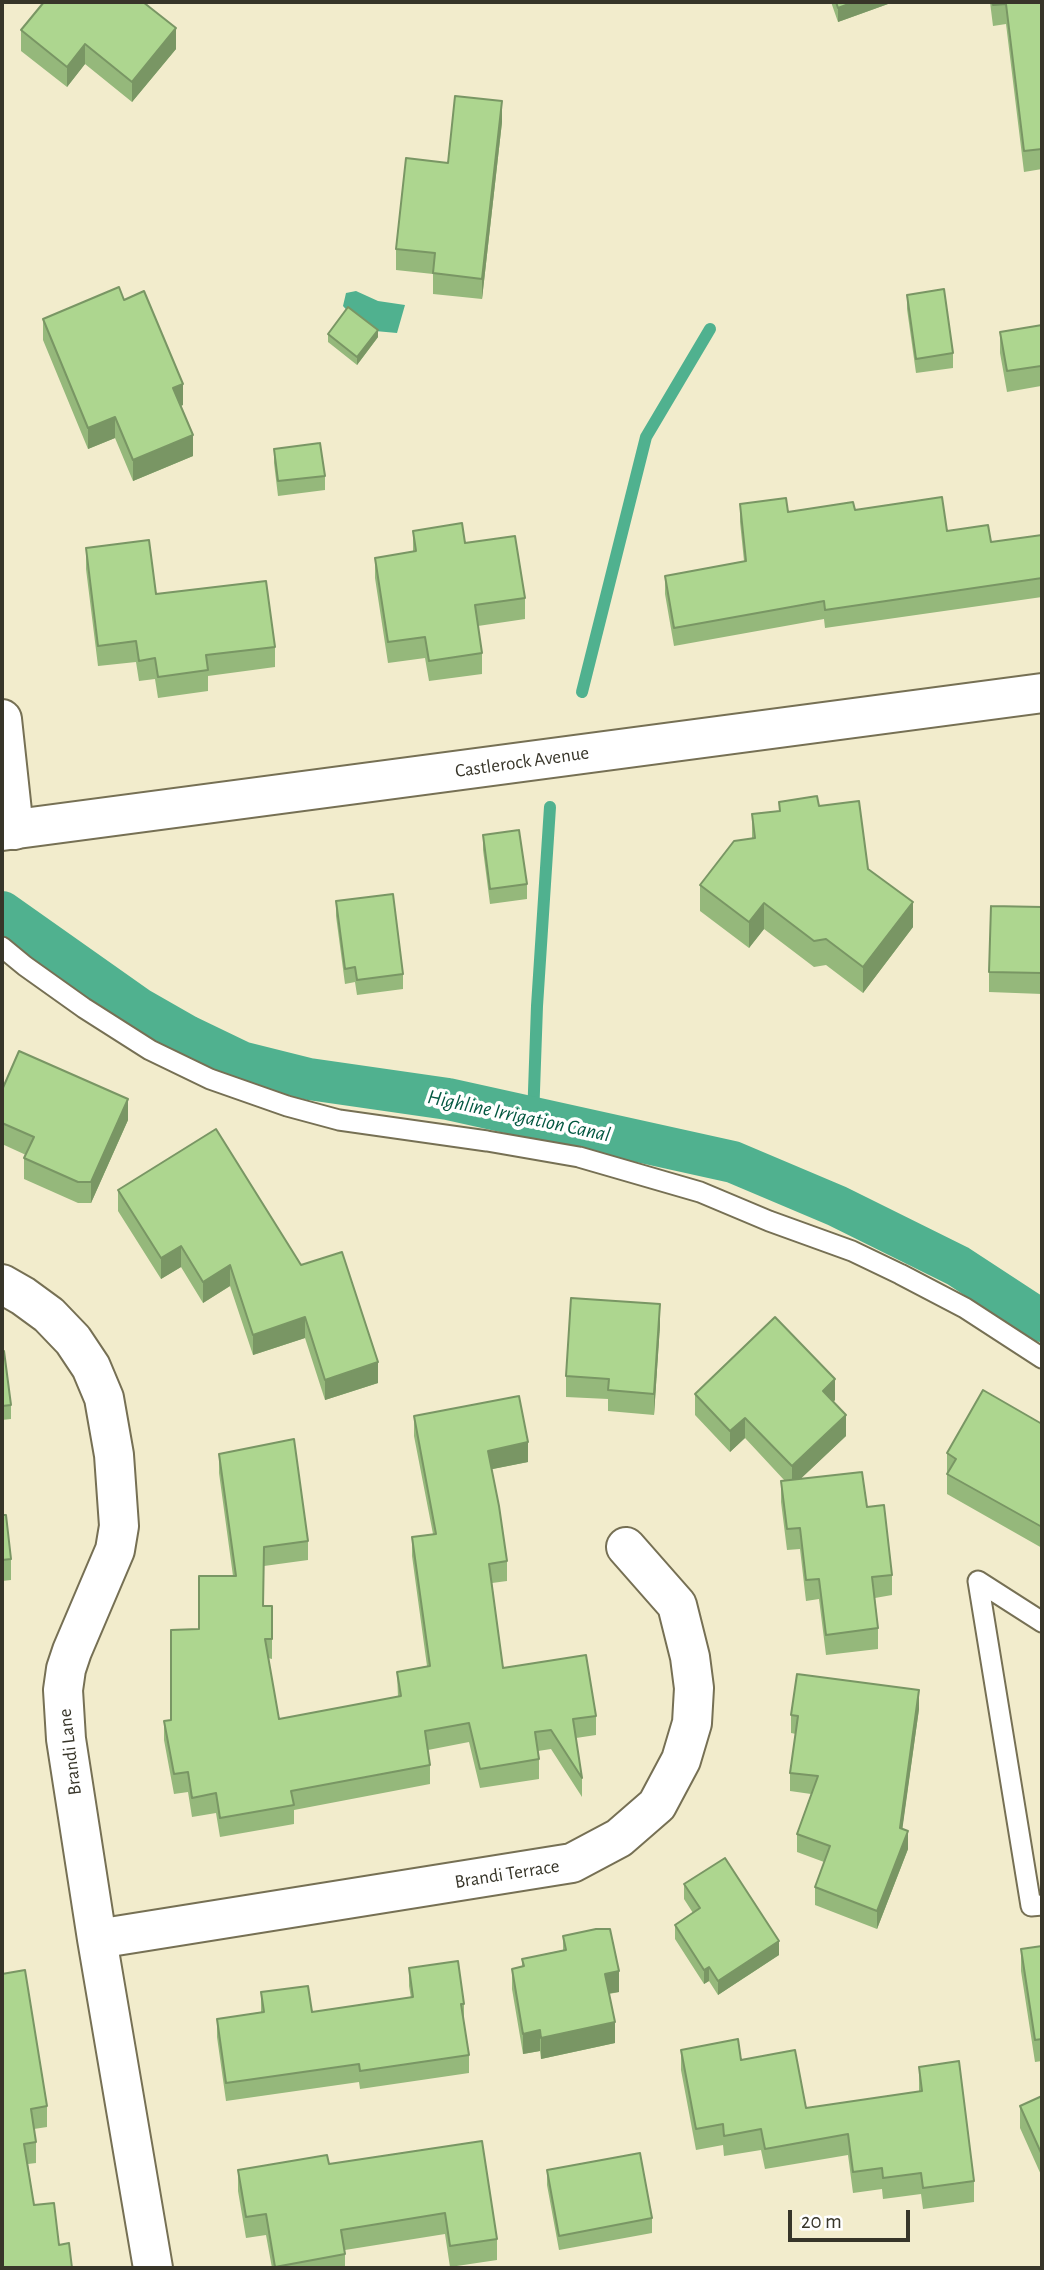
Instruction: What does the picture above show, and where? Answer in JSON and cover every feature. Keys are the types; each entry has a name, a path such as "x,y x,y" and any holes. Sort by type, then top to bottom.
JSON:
{"street":[{"name":"Castlerock Avenue","path":"8,830 1042,693"},
{"path":"2,719 8,830"},
{"name":"Brandi Lane","path":"2,1284 49,1315 73,1340 91,1367 104,1398 114,1455 119,1527 115,1550 72,1651 63,1690 66,1739 97,1939 153,2268"},
{"name":"Brandi Terrace","path":"97,1939 572,1863 619,1838 657,1805 681,1760 692,1723 694,1688 690,1657 677,1605 626,1547"}],"lane":[{"path":"2,947 84,1008 150,1050 210,1079 287,1106 339,1119 579,1157 700,1192 852,1251 900,1273 965,1308 1042,1358"},
{"path":"1042,1622 978,1581 1031,1906 1042,1905"}],"shaded area":[{"path":"356,291 378,301 405,305 397,333 375,331 354,318 343,306 346,293"}],"building":[{"path":"44,2 143,2 176,28 132,82 85,44 67,67 21,30"},
{"path":"836,2 854,2 838,8"},
{"path":"992,2 1042,2 1042,149 1024,151 1006,4 993,5"},
{"path":"455,96 502,101 482,279 433,273 435,253 396,249 406,158 448,163"},
{"path":"119,287 124,300 144,291 183,384 173,388 193,435 133,460 115,417 88,428 43,319"},
{"path":"944,289 953,353 916,359 907,295"},
{"path":"348,307 378,330 357,357 328,334"},
{"path":"1042,325 1042,374 1041,366 1007,371 1000,332"},
{"path":"320,443 325,476 278,481 274,449"},
{"path":"942,497 947,531 988,525 991,542 1042,535 1042,578 825,610 824,601 674,628 665,576 746,561 740,504 786,498 788,512 853,502 855,510"},
{"path":"462,523 465,543 515,536 525,598 475,605 482,653 429,661 425,637 388,642 375,558 416,551 413,531"},
{"path":"149,540 156,594 266,581 275,647 206,655 208,670 158,677 155,658 139,661 136,641 98,646 86,548"},
{"path":"817,796 819,806 859,801 868,869 913,902 863,967 826,939 814,941 764,903 749,922 700,885 734,841 755,838 752,814 780,811 779,802"},
{"path":"519,830 527,884 490,889 483,835"},
{"path":"393,894 403,974 357,980 355,967 345,969 336,901"},
{"path":"991,906 1042,907 1042,973 989,972"},
{"path":"19,1051 128,1099 91,1182 78,1182 24,1158 34,1137 2,1123 2,1090"},
{"path":"216,1129 301,1265 342,1252 378,1362 325,1380 305,1317 253,1335 230,1265 203,1282 181,1246 161,1258 118,1190"},
{"path":"571,1298 660,1304 654,1394 608,1390 609,1379 566,1376"},
{"path":"775,1317 835,1379 823,1391 846,1415 792,1466 745,1418 730,1431 695,1394"},
{"path":"2,1351 11,1405 2,1406"},
{"path":"983,1390 1042,1424 1042,1527 947,1474 956,1459 947,1453"},
{"path":"519,1396 528,1442 488,1451 507,1561 489,1564 503,1668 586,1655 596,1716 573,1719 582,1778 551,1730 535,1732 539,1759 480,1769 469,1723 425,1731 430,1765 291,1791 294,1805 220,1818 216,1793 192,1798 188,1772 174,1774 164,1721 171,1720 171,1630 199,1629 199,1576 236,1576 219,1454 294,1439 308,1541 264,1547 263,1606 272,1606 272,1639 265,1639 279,1719 401,1696 397,1672 430,1666 412,1537 436,1534 414,1416"},
{"path":"862,1472 867,1507 884,1505 892,1575 872,1577 878,1628 826,1635 819,1579 806,1580 800,1528 787,1529 781,1481"},
{"path":"2,1515 6,1515 11,1559 2,1560"},
{"path":"797,1674 919,1690 900,1828 908,1831 877,1911 815,1887 830,1846 797,1834 818,1776 790,1773 798,1716 791,1715"},
{"path":"725,1858 779,1941 718,1981 709,1967 704,1970 675,1925 700,1908 684,1884"},
{"path":"610,1929 619,1971 605,1974 615,2022 541,2038 540,2030 523,2034 512,1969 524,1966 522,1959 566,1950 563,1936"},
{"path":"1042,1946 1042,2039 1035,2040 1021,1949"},
{"path":"458,1961 469,2055 360,2071 359,2064 226,2083 217,2019 264,2012 261,1992 308,1986 312,2012 413,1997 409,1968"},
{"path":"25,1970 47,2106 31,2109 36,2142 24,2144 34,2205 54,2203 59,2245 69,2243 72,2268 2,2268 2,1974"},
{"path":"738,2039 741,2060 795,2050 806,2108 922,2091 919,2067 959,2061 974,2181 923,2188 921,2173 883,2178 882,2168 853,2172 848,2134 765,2149 761,2129 724,2136 723,2124 696,2129 681,2050"},
{"path":"1042,2096 1042,2155 1020,2106"},
{"path":"482,2141 497,2239 450,2246 445,2213 341,2230 345,2254 275,2267 266,2214 246,2217 238,2170 327,2155 329,2164"},
{"path":"640,2153 652,2218 559,2236 547,2170"}],"waterway":[{"path":"582,692 646,437 710,329"},
{"path":"533,1119 537,1006 550,807"},
{"name":"Highline Irrigation Canal","path":"2,912 138,1008 241,1062 309,1079 448,1099 733,1162 837,1206 958,1266 1042,1321"}]}
